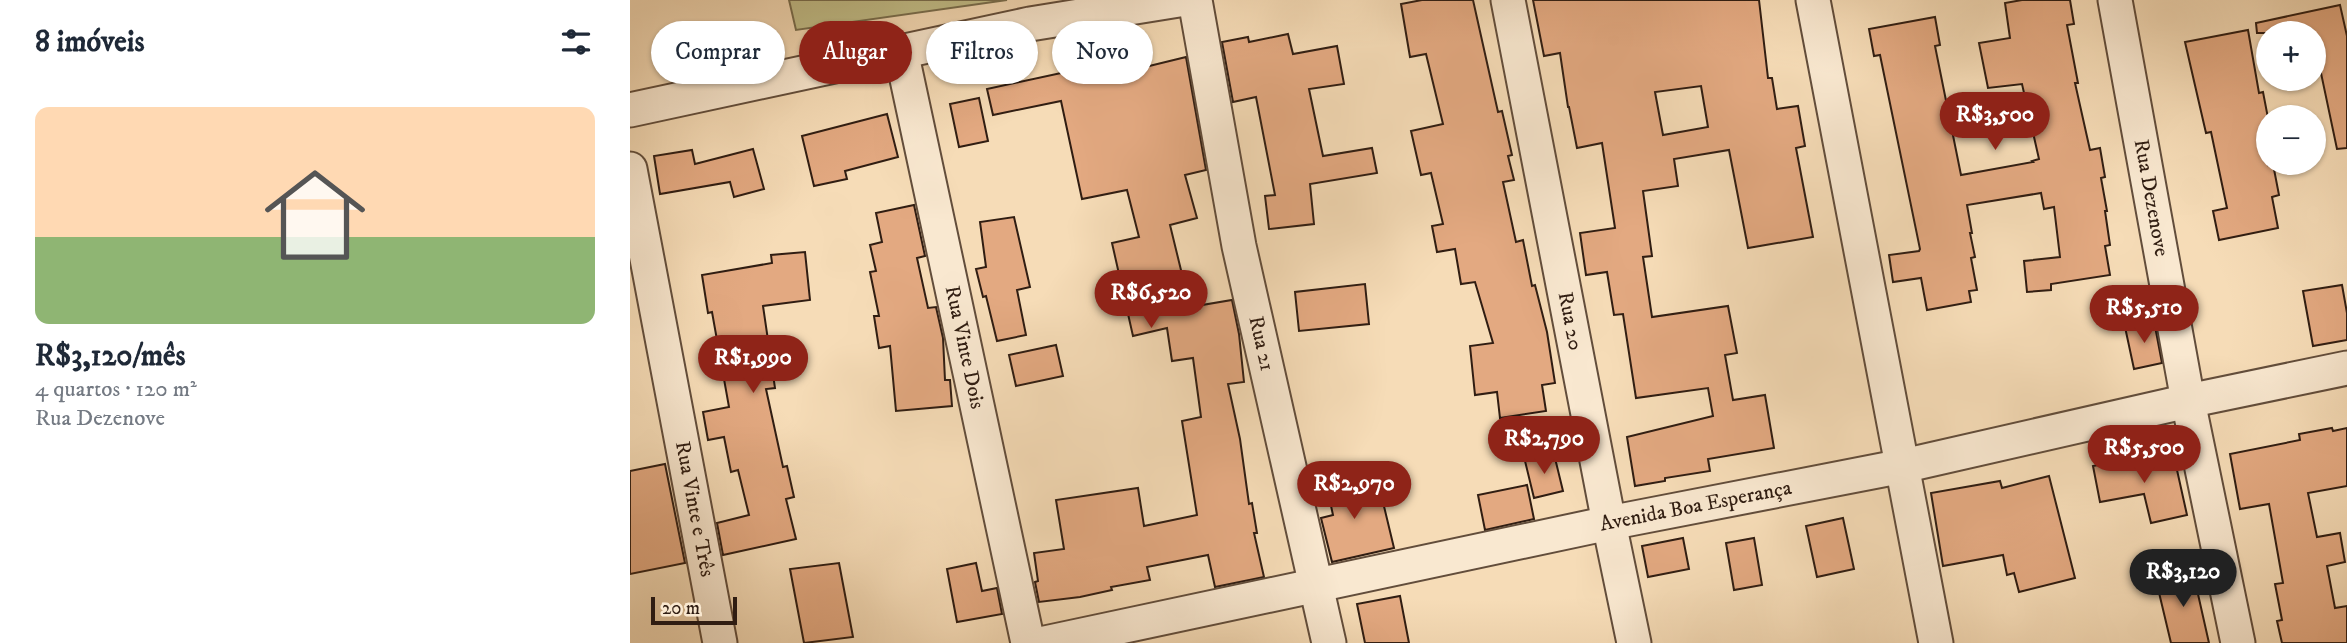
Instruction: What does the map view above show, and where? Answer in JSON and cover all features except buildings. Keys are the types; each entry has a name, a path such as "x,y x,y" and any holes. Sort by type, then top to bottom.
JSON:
{"street":[{"path":"912,49 1030,24 1179,0"},
{"name":"Rua 21","path":"1195,0 1239,246 1329,643"},
{"name":"Rua 20","path":"1508,0 1634,643"},
{"path":"1814,0 1936,643"},
{"name":"Rua Dezenove","path":"2115,0 2188,401 2238,643"},
{"path":"630,110 799,73"},
{"name":"Rua Vinte Dois","path":"908,84 1028,643"},
{"name":"Rua Vinte e Três","path":"630,169 720,643"},
{"name":"Avenida Boa Esperança","path":"1045,643 1609,523 1903,466 2188,401 2347,369"}],"shaded area":[{"path":"789,0 1007,0 859,21 799,21 799,30 796,30"}]}
